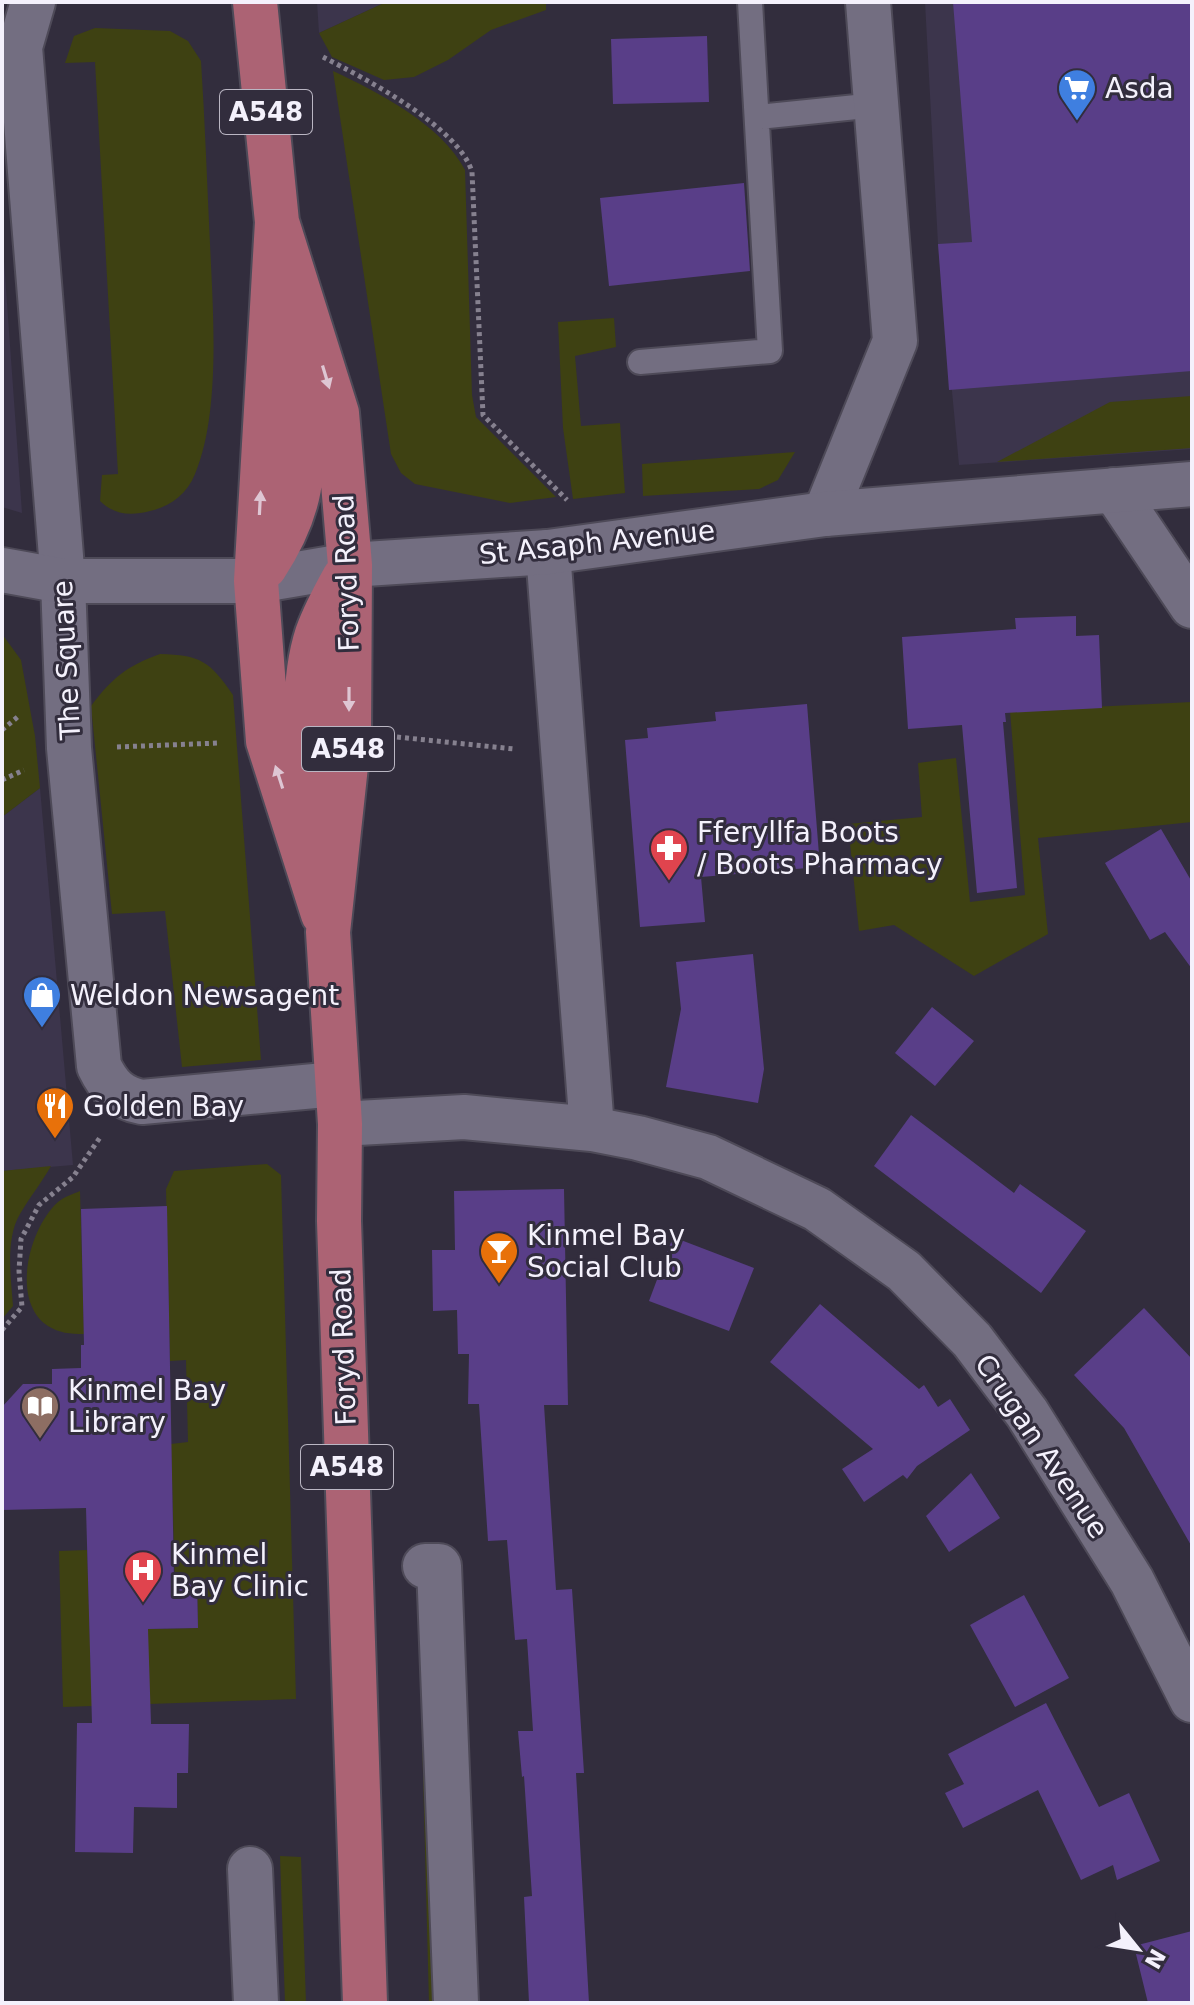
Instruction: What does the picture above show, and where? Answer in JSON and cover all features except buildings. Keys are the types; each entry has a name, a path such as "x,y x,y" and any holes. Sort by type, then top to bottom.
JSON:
{"main road":[{"name":"Foryd Road","path":"255,2 277,222 337,413 350,565"},
{"path":"256,581 273,555 299,488 300,460 277,222"},
{"path":"328,932 308,740 307,687 316,637 350,565"},
{"name":"Foryd Road","path":"256,581 268,741 328,932 338,1104 339,1221 365,2003"}],"street":[{"name":"The Square","path":"33,2 20,47 63,581 69,748 99,1066 107,1083 126,1099"},
{"path":"825,514 895,341 868,2"},
{"name":"St Asaph Avenue","path":"2,570 63,581 256,581 350,565 548,552 825,514 1192,484"},
{"path":"1114,490 1192,606"},
{"path":"548,552 592,1129"},
{"path":"126,1099 142,1102 338,1104"},
{"name":"Crugan Avenue","path":"338,1104 592,1129 638,1138 708,1157 817,1209 904,1271 972,1340 1027,1413 1132,1581 1192,1700"},
{"path":"425,1566 439,1566 456,2003"},
{"path":"250,1869 256,2003"}],"lane":[{"path":"640,362 770,351 750,2"},
{"path":"758,117 876,105"}],"path":[{"path":"323,57 379,86 435,126 468,157 472,172 483,415 609,544"},
{"path":"2,1330 22,1307 19,1271 21,1239 39,1205 73,1177 126,1099"}],"shaded area":[{"path":"317,2 386,2 319,33"},
{"name":"Asda","path":"925,2 1192,2 1192,449 959,465 938,244"},
{"path":"2,233 22,513 2,507"},
{"path":"40,788 73,1165 2,1171 2,817"}],"green space":[{"path":"386,2 546,2 546,10 491,30 448,60 414,77 384,80 332,57 319,33"},
{"path":"95,28 170,31 188,41 201,61 213,330 209,421 203,449 188,488 165,506 136,514 117,512 100,501 102,475 118,474 95,62 65,63 74,36"},
{"path":"333,71 425,124 455,154 465,170 472,395 476,417 556,497 510,503 415,484 401,473 391,454"},
{"path":"614,318 616,347 575,356 581,426 620,423 625,493 573,499 563,428 558,322"},
{"path":"1192,396 1192,448 997,462 1110,402"},
{"path":"795,452 778,480 759,489 643,496 642,464"},
{"path":"2,634 21,660 35,736 40,788 2,817"},
{"path":"160,654 185,656 203,662 218,674 233,695 261,1060 182,1067 165,911 112,914 91,706 121,674"},
{"path":"1192,702 1192,822 1038,838 1048,934 974,976 894,925 859,931 848,824 922,817 918,763 956,758 970,902 1025,895 1010,711"},
{"path":"267,1164 281,1175 296,1699 63,1707 59,1551 87,1550 91,1673 148,1629 198,1628 197,1580 175,1581 171,1444 188,1442 186,1360 170,1361 166,1189 174,1171"},
{"path":"51,1166 15,1224 10,1259 13,1306 2,1319 2,1171"},
{"path":"80,1191 84,1334 65,1333 48,1326 36,1315 29,1300 27,1283 32,1246 39,1229 58,1202"},
{"path":"418,1583 445,2003 429,2003"},
{"path":"280,1856 301,1857 306,2003 285,2003"}],"place":[{"name":"Asda","path":"1077,122"},
{"name":"Fferyllfa Boots / Boots Pharmacy","path":"669,882"},
{"name":"Weldon Newsagent","path":"42,1029"},
{"name":"Golden Bay","path":"55,1140"},
{"name":"Kinmel Bay Social Club","path":"499,1285"},
{"name":"Kinmel Bay Library","path":"40,1440"},
{"name":"Kinmel Bay Clinic","path":"143,1604"}]}
